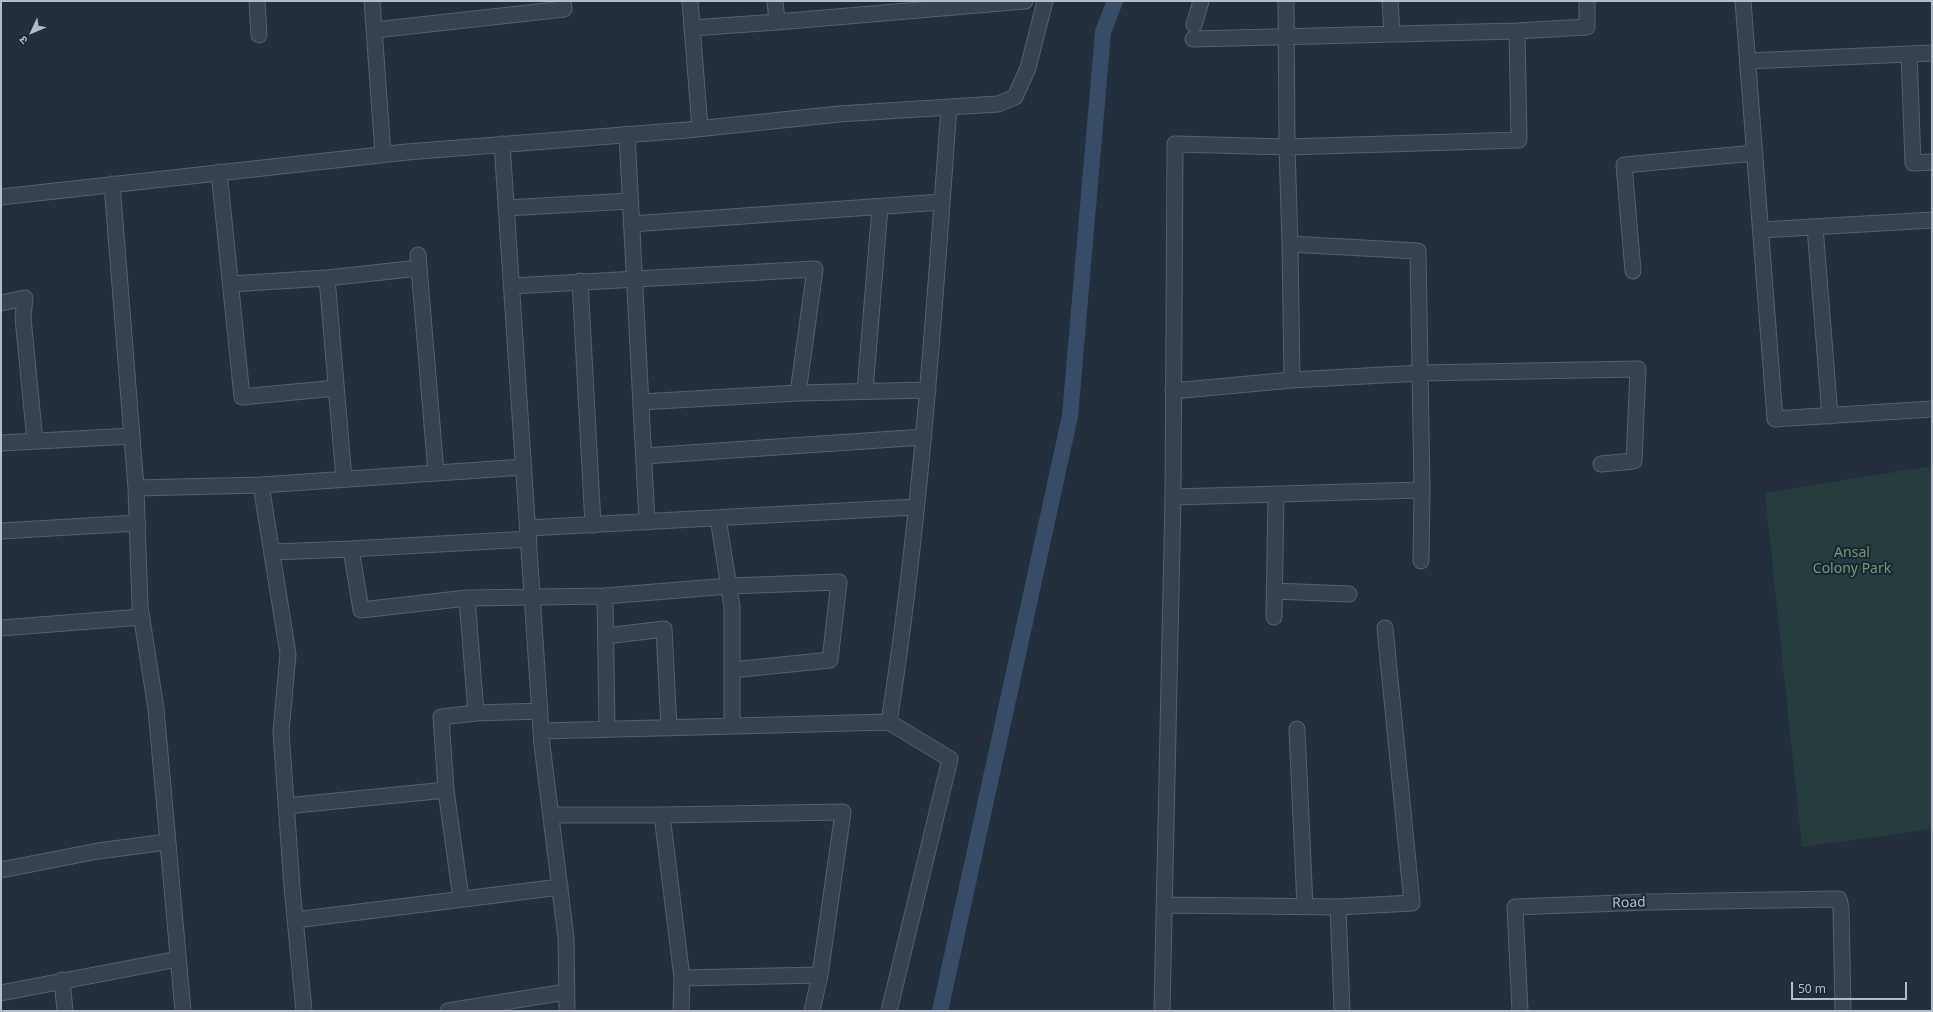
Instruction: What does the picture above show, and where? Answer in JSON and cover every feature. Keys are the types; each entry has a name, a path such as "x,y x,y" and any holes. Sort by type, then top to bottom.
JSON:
{"street":[{"path":"257,1 259,35"},
{"path":"372,1 383,154"},
{"path":"374,30 564,9 563,1"},
{"path":"690,1 700,128"},
{"path":"774,1 777,22"},
{"path":"692,28 777,22 917,6 1025,1"},
{"path":"1,197 383,154 700,128 839,114 998,104 1015,97 1028,68 1045,1"},
{"path":"1201,1 1194,32 1287,37 1517,31 1587,27 1587,1"},
{"path":"1286,1 1287,147 1292,380"},
{"path":"1390,1 1392,34"},
{"path":"1743,1 1775,419 1932,409"},
{"path":"1162,1011 1173,497 1175,144 1287,147 1520,140 1517,31"},
{"path":"1748,61 1932,53"},
{"path":"1909,54 1913,163 1932,162"},
{"path":"889,722 901,643 924,437 949,107"},
{"path":"627,134 647,522"},
{"path":"502,144 541,731 566,938 566,1011"},
{"path":"1633,271 1624,165 1755,153"},
{"path":"219,172 242,397 336,388"},
{"path":"112,184 136,488 142,617 156,709 183,1011"},
{"path":"506,208 630,201"},
{"path":"631,224 942,202"},
{"path":"865,391 880,207"},
{"path":"1761,230 1932,220"},
{"path":"1816,227 1830,416"},
{"path":"1290,244 1418,252 1422,490 1421,561"},
{"path":"231,284 327,278 419,261 436,473"},
{"path":"512,286 815,269 798,393"},
{"path":"327,278 344,479"},
{"path":"580,282 594,525"},
{"path":"1,303 25,298 24,318 36,441"},
{"path":"1173,391 1292,380 1420,373 1638,369 1634,461 1601,464"},
{"path":"641,402 798,393 928,390"},
{"path":"1,443 132,436"},
{"path":"644,456 924,437"},
{"path":"136,488 261,485 524,466"},
{"path":"261,485 288,654 281,732 295,920 304,1011"},
{"path":"1173,497 1422,490"},
{"path":"1274,617 1276,494"},
{"path":"272,552 351,549 528,534 594,525 916,507"},
{"path":"718,518 732,607 732,726"},
{"path":"1,531 138,523"},
{"path":"351,549 361,610 467,598 605,596 729,586 839,582 830,660 732,670"},
{"path":"1274,591 1349,594"},
{"path":"605,596 607,729"},
{"path":"467,598 476,713"},
{"path":"1,628 142,617"},
{"path":"1164,905 1338,907 1412,904 1385,628"},
{"path":"606,636 664,629 669,728"},
{"path":"461,899 446,790 441,716 476,713 540,711"},
{"path":"541,731 889,722 950,760 889,1011"},
{"path":"1297,729 1305,907"},
{"path":"286,806 446,790"},
{"path":"551,815 843,812 820,974 812,1011"},
{"path":"662,815 682,978 681,1011"},
{"path":"1,870 98,852 167,842"},
{"path":"295,920 560,887"},
{"name":"Road","path":"1520,1011 1515,907 1648,902 1839,899 1841,908 1843,1011"},
{"path":"1338,907 1342,1011"},
{"path":"1,993 62,980 178,959"},
{"path":"682,978 820,974"},
{"path":"62,980 64,1011"},
{"path":"448,1011 566,992"}],"green space":[{"name":"Ansal Colony Park","path":"1932,466 1932,829 1802,847 1765,493"}],"waterway":[{"path":"940,1011 1070,416 1103,32 1115,1"}]}
